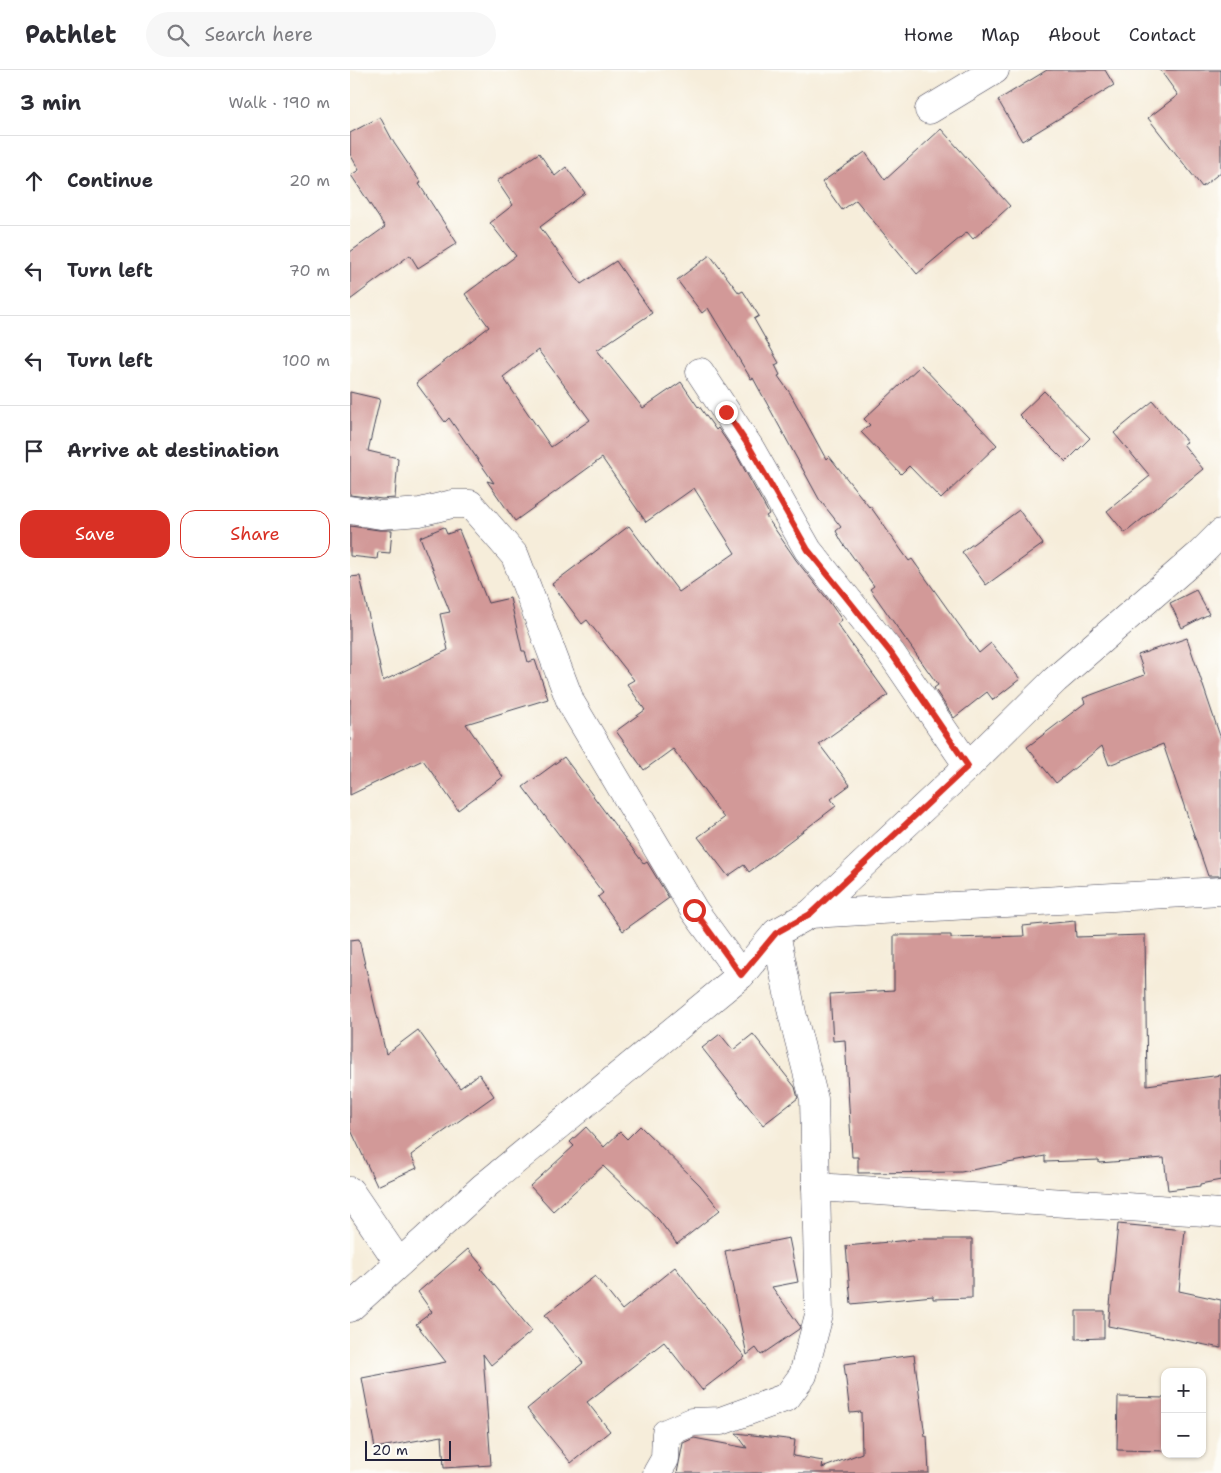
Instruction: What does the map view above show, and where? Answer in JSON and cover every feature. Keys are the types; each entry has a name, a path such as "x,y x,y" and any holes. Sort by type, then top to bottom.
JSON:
{"street":[{"path":"929,110 995,70"},
{"path":"700,372 750,448 808,550 891,653 968,766"},
{"path":"350,510 380,516 420,512 452,504 470,504 515,556 571,703 694,910 741,975"},
{"path":"350,1308 482,1188 741,975 776,933 810,914 968,766 1055,680 1221,534"},
{"path":"810,914 1221,891"},
{"path":"657,1473 664,1459 666,1433 692,1422 721,1420 787,1397 803,1375 818,1315 814,1099 792,1013 776,933"},
{"path":"816,1187 1221,1213"},
{"path":"350,1191 399,1263"}],"building":[{"path":"1047,70 1105,70 1114,85 1022,141 998,100"},
{"path":"1160,70 1221,70 1221,172 1202,187 1148,118 1178,95"},
{"path":"380,117 394,143 421,183 419,184 457,243 418,268 410,255 350,300 350,252 385,227 351,175 359,170 350,154 350,133"},
{"path":"941,129 1010,206 973,239 967,232 917,274 856,200 842,210 822,182 865,152 885,180"},
{"path":"539,153 555,176 566,167 585,193 540,227 581,284 616,261 652,313 597,350 643,408 681,382 716,430 718,428 737,456 769,514 766,516 796,560 842,620 837,624 888,695 819,744 850,785 831,799 836,806 749,872 744,865 728,876 698,837 724,818 673,749 644,770 616,731 645,710 627,684 634,680 587,620 582,624 552,584 629,526 679,592 735,553 694,488 646,522 602,458 515,521 487,481 494,483 449,418 445,422 416,383 489,327 465,294 516,256 490,223 513,205 497,181","holes":["538,350 590,420 551,447 503,377"]},
{"path":"710,255 739,293 743,291 759,316 754,319 779,363 775,365 780,375 778,376 790,393 826,459 829,456 870,506 909,561 912,559 979,653 991,643 1020,679 993,700 987,692 954,718 934,688 938,685 870,589 874,586 842,542 836,531 841,527 819,499 753,378 751,379 708,308 702,313 677,280"},
{"path":"921,365 997,445 941,499 909,466 901,474 861,432 870,425 864,419"},
{"path":"1044,391 1090,438 1066,462 1019,415"},
{"path":"350,392 380,399 368,451 398,458 395,498 382,499 350,495"},
{"path":"1153,401 1187,442 1183,444 1203,469 1125,533 1107,511 1150,476 1114,433"},
{"path":"1019,510 1043,544 986,585 962,552"},
{"path":"350,526 392,530 390,553 378,552 377,559 350,556"},
{"path":"444,527 447,534 459,530 488,603 510,598 522,651 525,651 528,662 535,660 548,699 466,724 503,777 458,810 423,760 350,795 350,577 360,576 383,681 448,650 440,614 450,612 420,537"},
{"path":"1196,590 1209,614 1182,628 1170,603"},
{"path":"1187,638 1221,739 1221,876 1208,876 1163,744 1109,765 1102,746 1056,783 1027,747 1085,703 1083,698 1145,675 1138,655"},
{"path":"564,757 644,864 647,862 669,898 623,931 598,897 603,893 523,787"},
{"path":"1075,921 1076,937 1145,935 1147,1085 1221,1075 1221,1180 1200,1184 1200,1186 1168,1190 1164,1158 1099,1163 1099,1160 1045,1162 1045,1156 961,1172 858,1173 858,1157 852,1157 845,1040 833,1041 830,994 894,990 894,935 951,935 951,938 1024,936 1023,926"},
{"path":"359,939 386,1054 418,1030 460,1088 479,1074 494,1096 411,1155 417,1168 377,1186 350,1128 350,940"},
{"path":"720,1034 733,1050 753,1034 795,1087 798,1098 763,1125 702,1048"},
{"path":"640,1126 700,1185 720,1210 677,1244 658,1219 603,1166 553,1211 530,1186 574,1146 570,1142 586,1127 604,1147 620,1132 627,1139"},
{"path":"1118,1224 1185,1230 1179,1291 1221,1300 1221,1348 1108,1326"},
{"path":"789,1238 798,1282 772,1287 800,1326 799,1329 761,1355 756,1348 747,1355 725,1251"},
{"path":"921,1239 972,1239 972,1298 933,1299 933,1296 851,1304 846,1246"},
{"path":"468,1249 483,1267 481,1269 532,1331 491,1365 483,1354 491,1465 444,1468 442,1436 375,1448 362,1378 446,1362 416,1324 432,1312 418,1292"},
{"path":"675,1267 745,1357 702,1390 664,1342 587,1402 610,1431 571,1463 527,1409 583,1363 545,1315 595,1276 622,1310"},
{"path":"1076,1311 1104,1311 1104,1338 1076,1339"},
{"path":"914,1355 925,1436 927,1436 929,1473 677,1473 683,1443 694,1438 747,1448 736,1433 795,1440 793,1456 823,1461 822,1468 862,1453 861,1412 850,1413 844,1364"},
{"path":"1118,1397 1161,1398 1161,1451 1117,1450"}],"route":[{"path":"694,910 741,975 776,933 810,914 968,766 891,653 808,550 750,448 726,412"}]}
